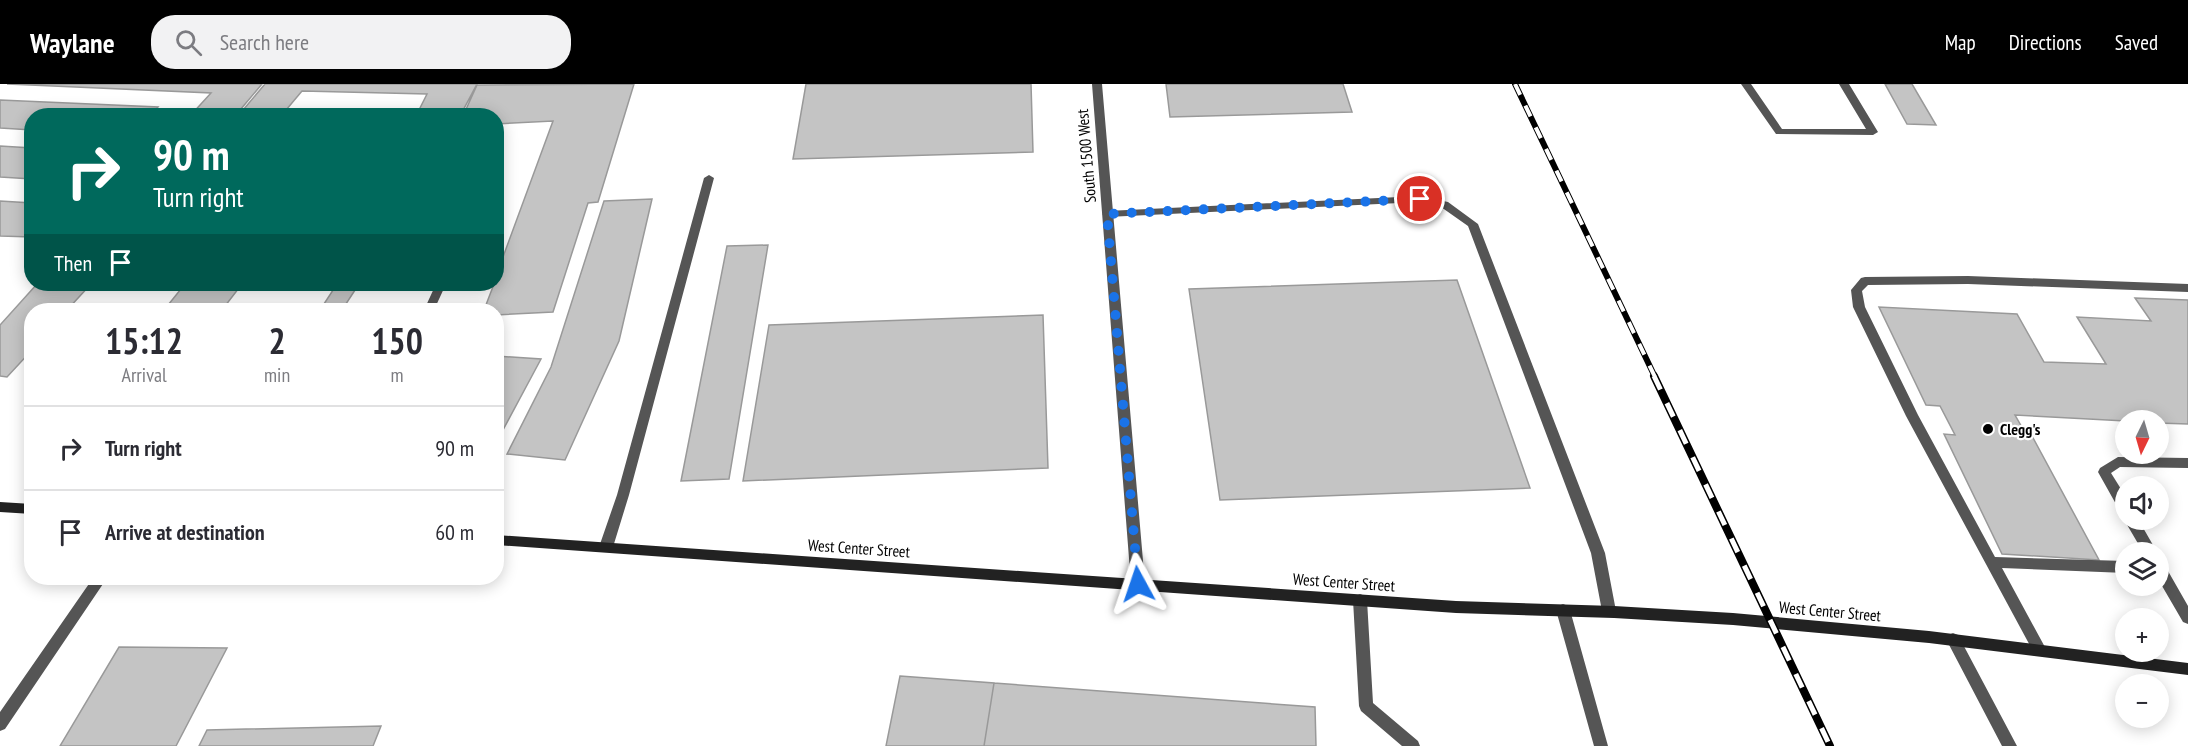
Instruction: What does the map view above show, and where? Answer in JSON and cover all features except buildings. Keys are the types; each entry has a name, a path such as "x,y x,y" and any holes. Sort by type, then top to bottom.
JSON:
{"main road":[{"path":"0,507 24,508"},
{"name":"West Center Street","path":"504,541 1456,607 1609,611 1773,622 1953,639 2188,669"}],"street":[{"name":"South 1500 West","path":"1097,84 1138,584"},
{"path":"1746,84 1779,132 1873,132 1844,84"},
{"path":"606,547 626,484 709,178"},
{"path":"1107,214 1420,199 1444,204 1473,224 1598,553 1609,611"},
{"path":"2039,649 1907,406 1858,307 1856,290 1865,281 1968,280 2188,288"},
{"path":"2115,490 2104,472 2118,462 2188,463"},
{"path":"1991,562 2115,567"},
{"path":"0,724 95,585"},
{"path":"2169,585 2188,618"},
{"path":"1360,600 1366,706 1413,746"},
{"path":"1563,610 1601,746"},
{"path":"1953,639 2010,746"}],"railway":[{"path":"1515,84 1655,377"},
{"path":"1654,376 1830,746"}],"place":[{"name":"Clegg's","path":"1988,429"}],"route":[{"path":"1138,584 1107,214 1420,199"}]}
